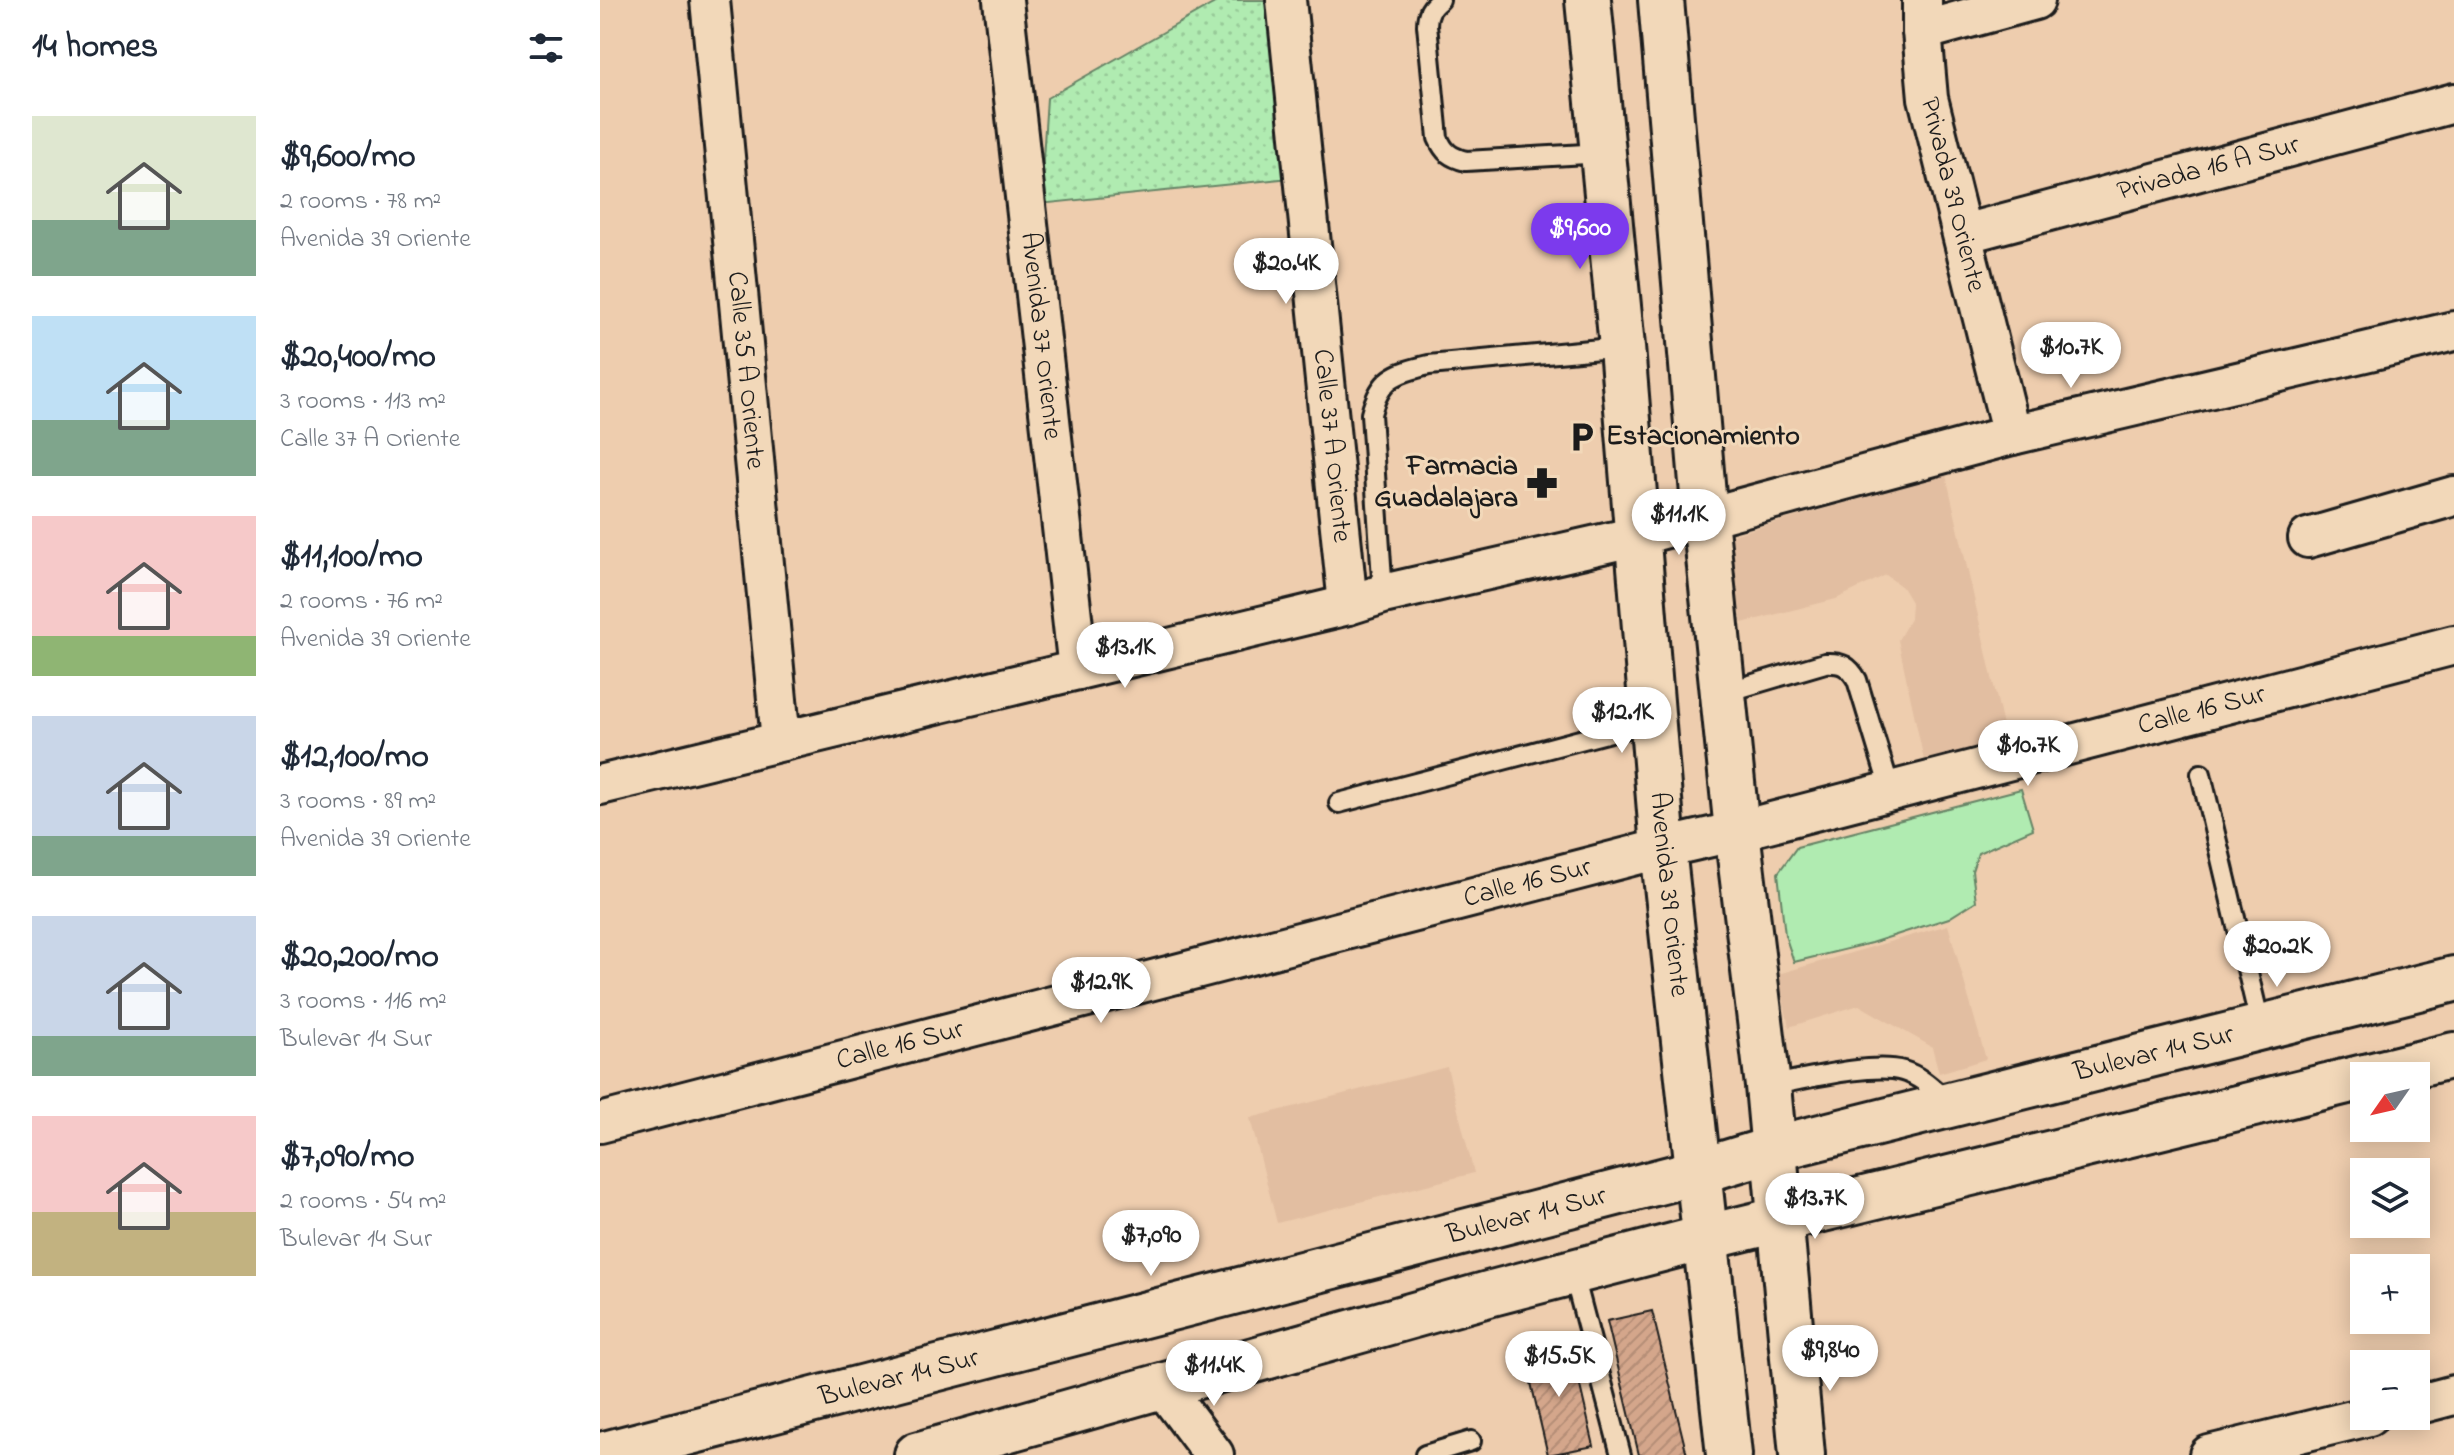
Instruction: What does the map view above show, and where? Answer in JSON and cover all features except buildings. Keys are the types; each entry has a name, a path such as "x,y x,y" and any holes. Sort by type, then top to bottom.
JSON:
{"main road":[{"name":"Avenida 39 Oriente","path":"1588,0 1622,347 1663,848 1729,1455"},
{"path":"1661,0 1705,518 1737,831 1768,1086 1802,1455"},
{"name":"Bulevar 14 Sur","path":"601,1455 1697,1172 1773,1149 2454,979"},
{"path":"2426,1062 2454,1055"},
{"path":"917,1455 1573,1272 1778,1219 2350,1081"}],"street":[{"name":"Calle 35 A Oriente","path":"710,0 781,741"},
{"name":"Avenida 37 Oriente","path":"1003,0 1078,670"},
{"name":"Calle 37 A Oriente","path":"1286,0 1348,605"},
{"path":"1922,16 2035,0"},
{"name":"Privada 39 Oriente","path":"1922,16 1928,98 2012,435"},
{"name":"Privada 16 A Sur","path":"1963,234 2454,103"},
{"path":"600,785 1383,594 1637,536 2012,435 2454,331"},
{"path":"2308,538 2454,496"},
{"name":"Calle 16 Sur","path":"600,1123 2454,645"},
{"path":"1163,1387 1214,1455"},
{"path":"2430,1401 2454,1395"},
{"path":"2209,1455 2350,1421"}],"lane":[{"path":"1440,0 1427,15 1427,25 1438,138 1443,150 1453,158 1466,161 1603,153"},
{"path":"1383,594 1371,414 1376,394 1390,378 1429,365 1622,347"},
{"path":"1723,693 1825,663 1838,662 1850,669 1857,680 1891,792"},
{"path":"1339,803 1654,723"},
{"path":"2201,774 2261,1028"},
{"path":"1768,1086 1879,1067 1905,1071 1924,1081 1951,1105"},
{"path":"1573,1272 1621,1455"},
{"path":"1425,1455 1471,1441"}],"shaded area":[{"path":"1946,475 2006,739 1924,760 1898,640 1910,619 1911,602 1902,587 1886,575 1836,599 1742,623 1728,536"},
{"path":"1948,925 1986,1059 1939,1073 1932,1047 1859,1005 1789,1027 1778,974"},
{"path":"1447,1067 1474,1173 1277,1223 1250,1118"}],"green space":[{"path":"1220,0 1271,0 1290,178 1040,204 1047,98"},
{"path":"2021,789 2033,829 1978,853 1972,871 1976,901 1949,918 1871,943 1794,962 1785,935 1778,873 1797,847"}],"place":[{"name":"Estacionamiento","path":"1582,437"},
{"name":"Farmacia Guadalajara","path":"1542,483"}]}
